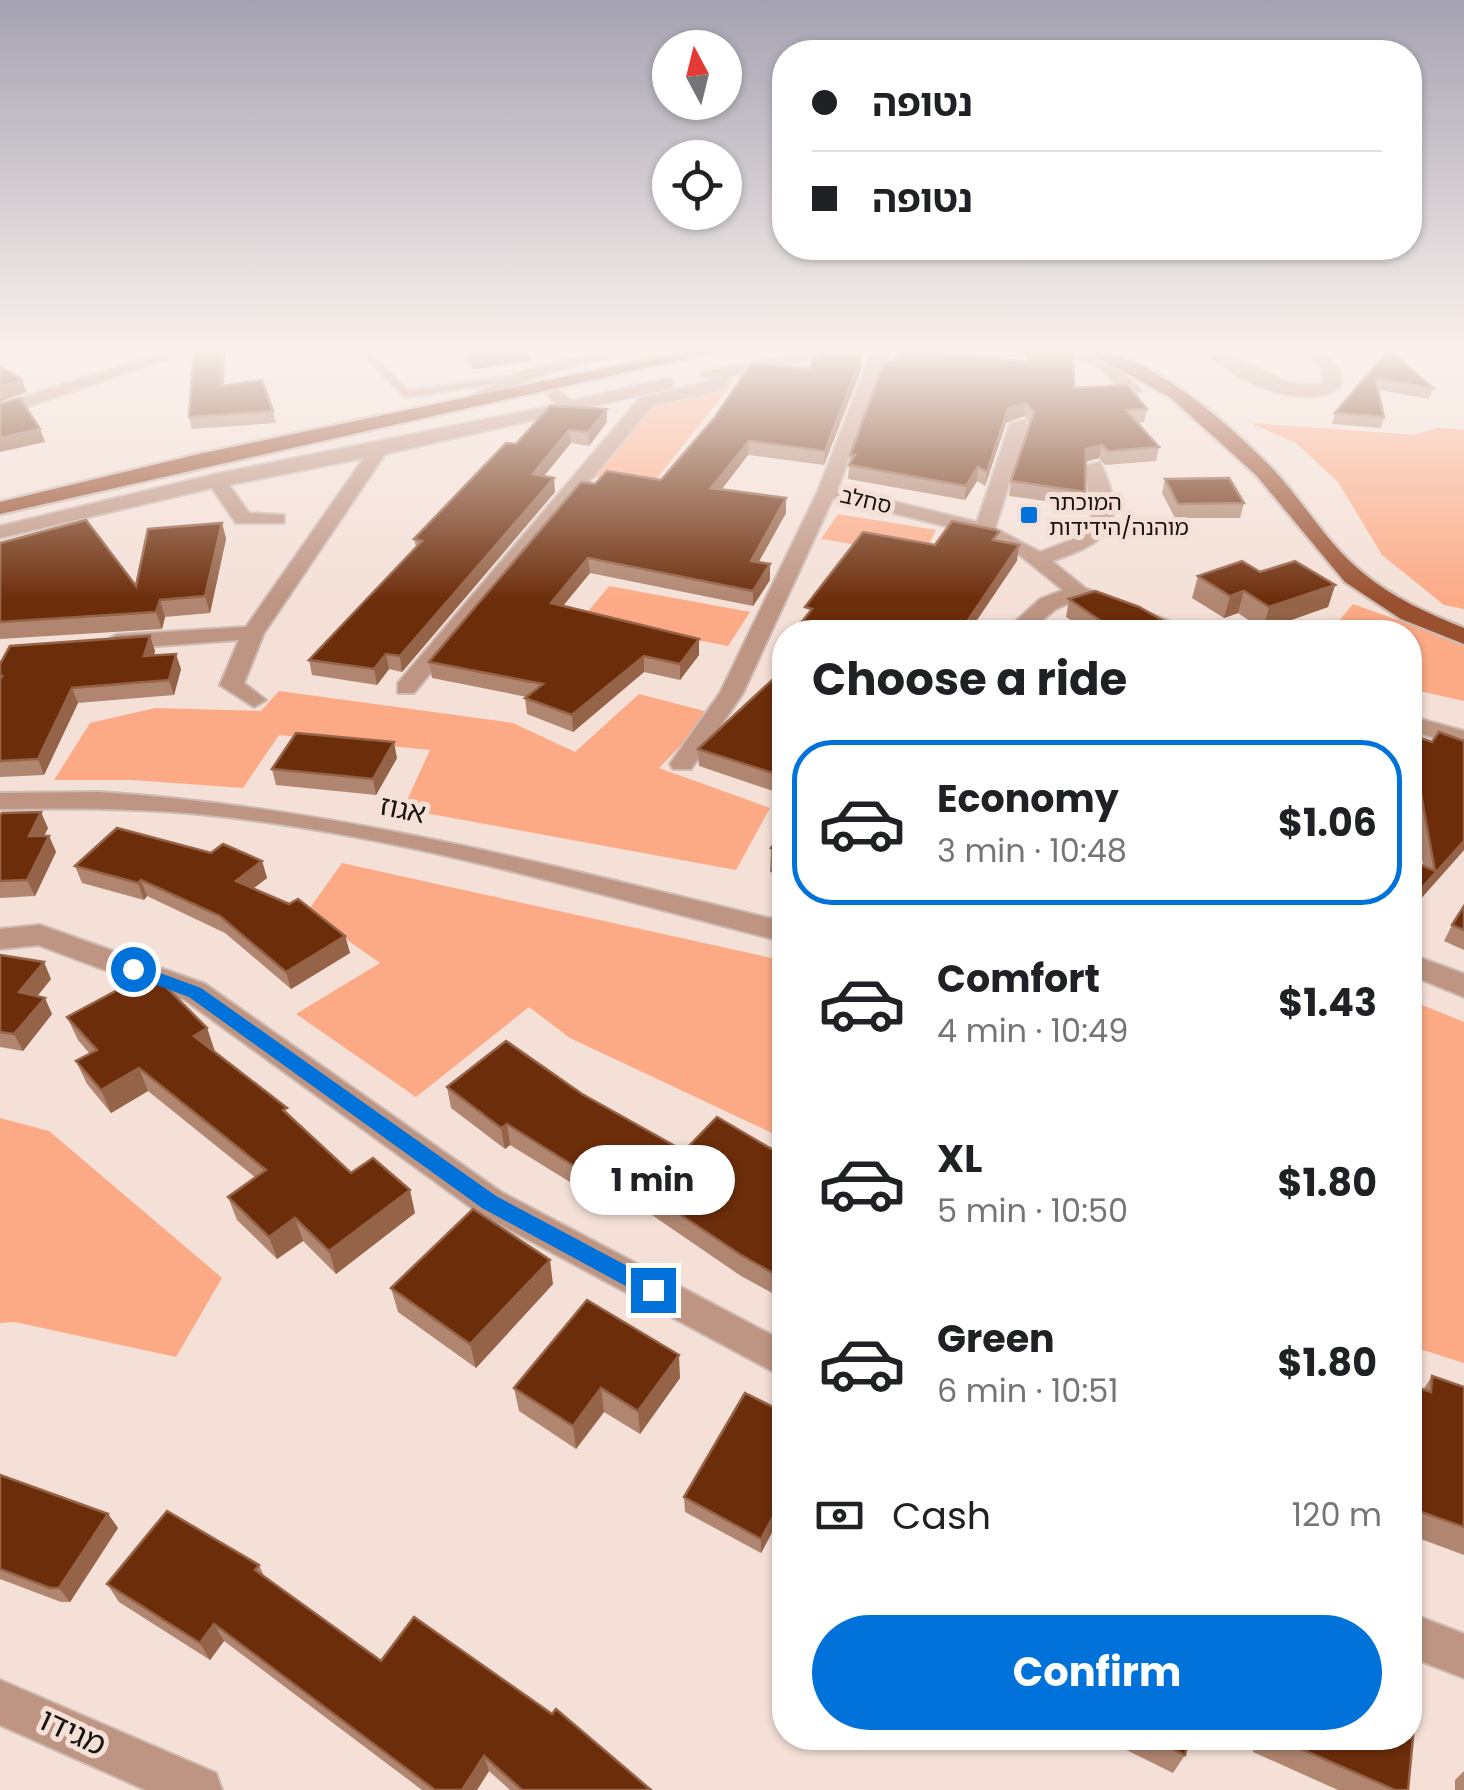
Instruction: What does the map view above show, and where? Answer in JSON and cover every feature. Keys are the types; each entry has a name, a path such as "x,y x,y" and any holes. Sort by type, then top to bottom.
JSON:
{"main road":[{"path":"0,508 322,435"},
{"path":"1221,435 1263,472 1353,577 1408,614 1464,637"}],"street":[{"path":"0,532 216,480 447,435"},
{"path":"406,688 619,435"},
{"path":"827,491 848,435"},
{"path":"984,530 1016,435"},
{"path":"254,700 232,685 253,633 380,450"},
{"path":"1036,560 1085,542 1102,530 1106,522 1094,466"},
{"path":"216,480 243,519 277,519"},
{"name":"סחלב","path":"682,764 714,724 731,693 827,491 984,530 1023,548 1078,592 1154,620"},
{"path":"1029,620 1048,604 1078,592"},
{"path":"98,644 253,633"},
{"path":"1422,727 1464,739"},
{"name":"אגוז","path":"0,801 74,796 172,802 294,821 402,841 772,929"},
{"path":"0,940 40,935 195,992 489,1202 772,1354"},
{"path":"1422,969 1464,986"},
{"path":"1422,1640 1464,1656"},
{"name":"מגידו","path":"0,1702 199,1790"}],"shaded area":[{"path":"628,435 692,435 651,486 595,477"},
{"path":"1277,435 1464,435 1464,609 1444,605 1382,555 1338,482 1296,443"},
{"path":"838,514 936,530 923,556 821,539"},
{"path":"609,586 750,612 728,646 583,618"},
{"path":"1353,604 1397,620 1340,620"},
{"path":"1422,629 1464,644 1464,701 1422,692"},
{"path":"279,691 513,723 575,752 639,694 712,713 659,768 770,808 736,870 403,809 430,750 279,735 243,788 132,780 54,780 90,723 155,708 261,711"},
{"path":"342,863 772,958 772,1133 570,1038 529,1007 416,1097 296,1014 380,963 307,912"},
{"path":"1422,1005 1464,1022 1464,1363 1422,1350"},
{"path":"0,1118 49,1131 222,1278 176,1357 15,1322 0,1323"}],"building":[{"path":"524,435 565,435 533,474 554,478 400,656 386,654 374,669 309,660 422,541 414,539 506,443 516,444"},
{"path":"700,435 831,435 825,451 749,441 711,488 786,498 751,561 770,564 753,591 588,558 551,603 699,639 680,664 644,656 572,715 525,698 543,684 429,662 581,482 595,484 607,471 661,480"},
{"path":"858,435 999,435 987,472 978,467 966,486 849,465 855,455 850,455"},
{"path":"1026,435 1148,435 1159,447 1108,451 1102,445 1086,449 1085,492 1011,481"},
{"path":"1229,478 1244,503 1178,504 1165,479"},
{"path":"86,520 136,586 148,529 222,523 205,596 160,600 156,612 0,622 0,543"},
{"path":"952,521 996,530 999,532 993,540 1019,545 968,620 803,620 812,609 805,607 863,532 935,545"},
{"path":"1242,561 1260,572 1295,561 1335,585 1269,607 1244,591 1230,596 1198,576"},
{"path":"1095,591 1162,620 1100,620 1069,599"},
{"path":"150,636 144,656 176,654 169,680 72,688 38,759 0,761 0,664 10,646"},
{"path":"772,680 772,773 698,749"},
{"path":"1439,732 1464,741 1464,841 1422,888 1422,865 1435,871 1422,800 1422,738 1432,742"},
{"path":"296,733 394,742 373,779 272,769"},
{"path":"41,812 29,836 49,836 27,880 0,881 0,816"},
{"path":"117,828 211,853 223,844 262,861 236,881 289,904 298,899 345,936 286,972 220,916 141,880 138,883 75,866"},
{"path":"1464,906 1464,930 1452,925"},
{"path":"0,955 44,962 19,992 45,998 14,1034 0,1032"},
{"path":"151,972 207,1028 194,1036 287,1108 283,1110 351,1173 373,1158 410,1190 329,1251 295,1218 269,1237 228,1197 266,1170 139,1068 101,1090 76,1061 97,1050 67,1017"},
{"path":"506,1041 582,1094 684,1151 717,1117 772,1149 772,1273 609,1167 596,1180 507,1124 501,1128 447,1087"},
{"path":"473,1209 550,1260 470,1344 391,1288"},
{"path":"587,1300 679,1355 638,1411 601,1388 573,1426 514,1388"},
{"path":"1432,1376 1464,1387 1464,1527 1422,1512 1422,1389 1431,1392"},
{"path":"745,1393 772,1406 772,1518 761,1539 684,1497"},
{"path":"0,1475 108,1514 59,1588 0,1569"},
{"path":"167,1511 259,1565 255,1570 381,1661 414,1617 552,1714 556,1709 651,1790 522,1790 484,1756 462,1790 435,1790 214,1624 200,1643 107,1584"},
{"path":"1303,1750 1412,1750 1408,1790 1395,1790"}],"place":[{"name":"המוכתר מוהנה/הידידות","path":"1029,515"}],"route":[{"path":"133,969 195,992 489,1202 653,1290"}]}
